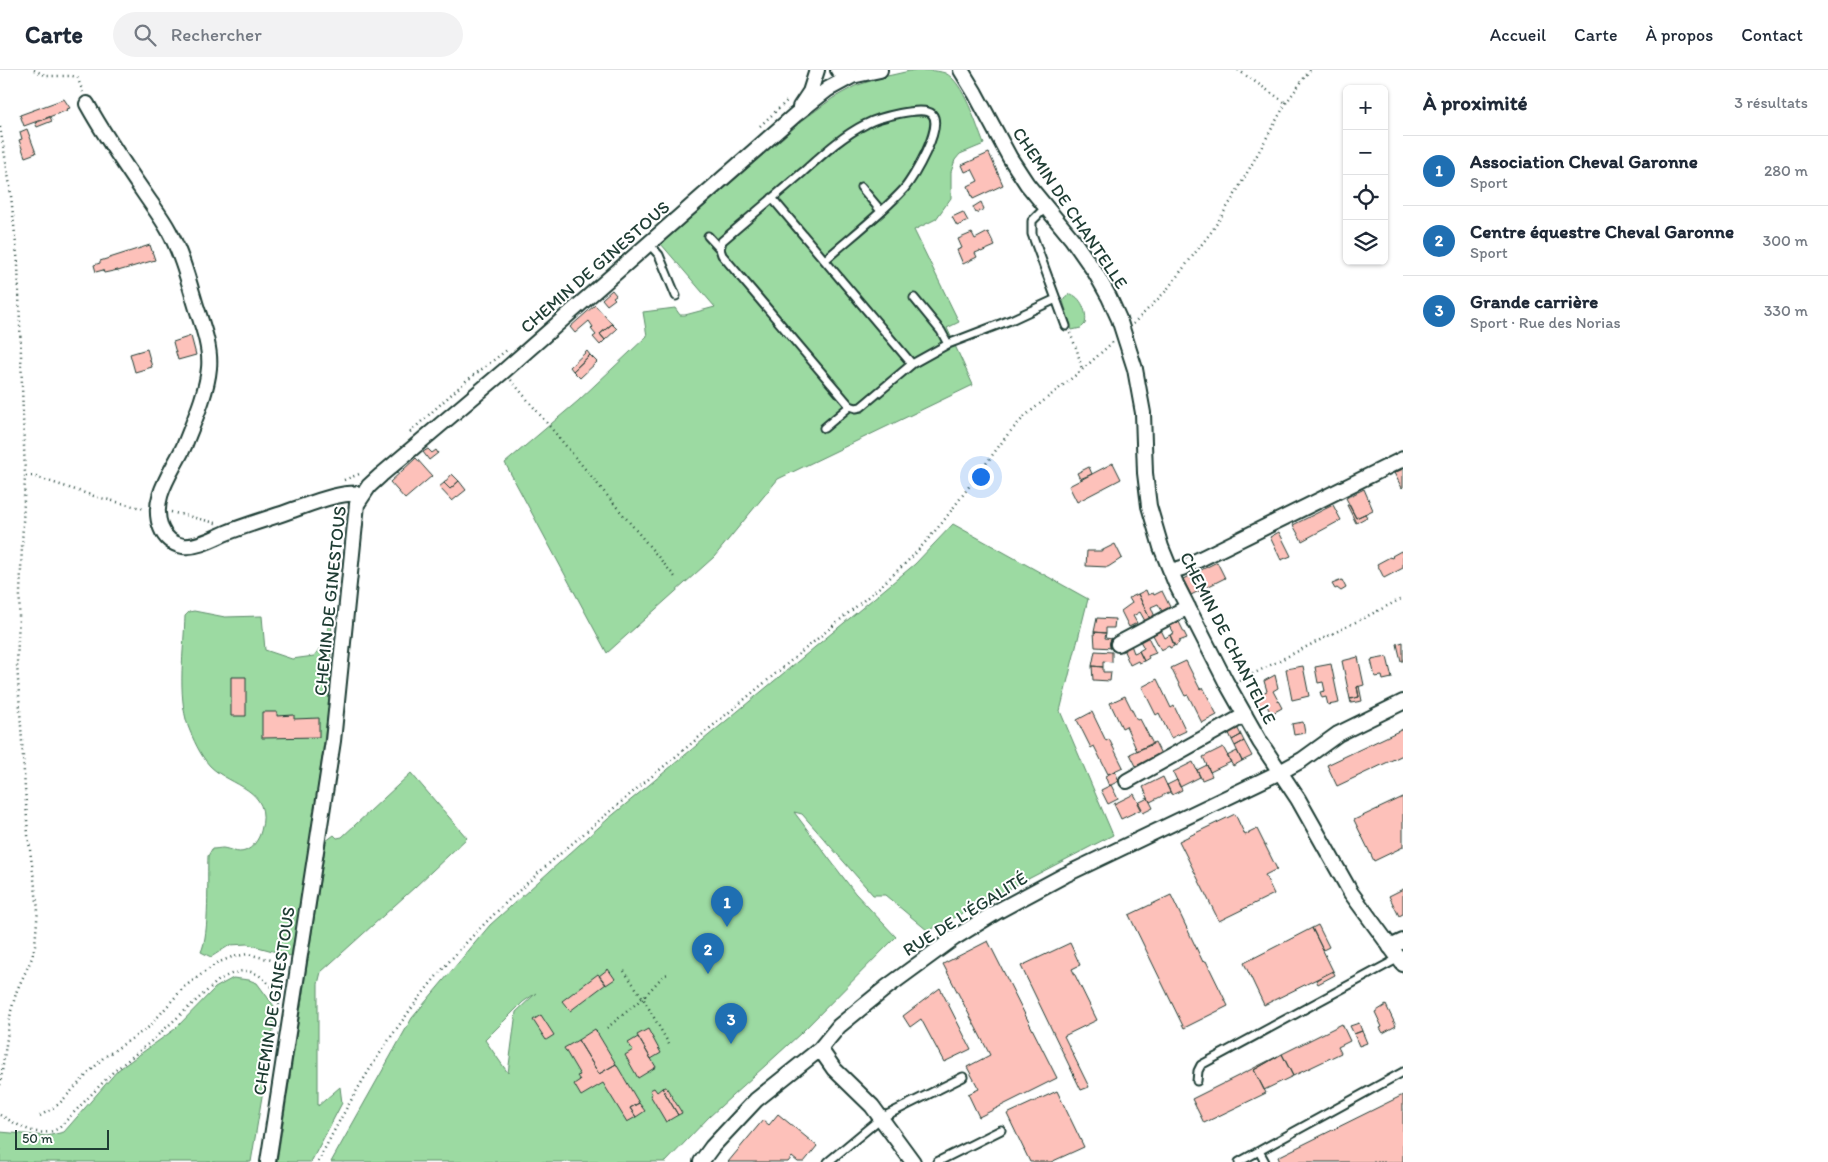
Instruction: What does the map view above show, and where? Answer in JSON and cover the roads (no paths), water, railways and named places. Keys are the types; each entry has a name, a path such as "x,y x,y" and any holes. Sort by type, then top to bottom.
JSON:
{"street":[{"name":"CHEMIN DE GINESTOUS","path":"795,115 810,92 817,70"},
{"path":"838,70 852,76"},
{"name":"CHEMIN DE GINESTOUS","path":"268,1162 333,741 357,504 381,475 504,371 795,115 828,89 852,76 880,70"},
{"name":"CHEMIN DE CHANTELLE","path":"961,70 1010,158 1045,208 1072,239 1095,272 1109,297 1124,332 1135,369 1143,413 1145,474 1149,506 1161,547 1188,607 1245,715 1298,799 1351,893 1397,956"},
{"path":"87,104 169,230 180,256 204,331 210,358 209,370 195,418 184,447 164,483 157,511 164,535 173,543 184,546 196,545 236,529 338,495 364,494"},
{"path":"1171,571 1182,568 1403,459"},
{"path":"1118,644 1188,607"},
{"name":"RUE DE L'ÉGALITÉ","path":"701,1162 712,1147 756,1100 820,1049 839,1026 887,987 954,938 998,911 1064,875 1280,772 1302,760 1338,734 1403,702"},
{"path":"1127,781 1245,715"},
{"path":"1397,956 1403,941"},
{"path":"820,1049 834,1069 872,1106 913,1162"}],"lane":[{"path":"720,249 722,241 844,136 868,122 900,113 925,111 932,114 936,122 935,130 905,188 825,260"},
{"path":"861,187 881,211"},
{"path":"772,198 912,364"},
{"path":"1045,208 1032,221 1032,234 1066,326"},
{"path":"708,236 850,406 856,408 862,407 912,364 948,344 1013,319 1056,299"},
{"path":"649,244 659,255 676,296"},
{"path":"914,298 941,331 948,344"},
{"path":"824,428 850,406"},
{"path":"1197,1081 1201,1065 1397,956"},
{"path":"1238,1162 1403,1072"},
{"path":"828,1162 881,1118 963,1077"},
{"path":"937,1162 1001,1130"},
{"path":"1259,1151 1265,1162"}],"place":[{"name":"Association Cheval Garonne","path":"727,927"},
{"name":"Centre équestre Cheval Garonne","path":"708,974"},
{"name":"Grande carrière","path":"731,1044"}]}
